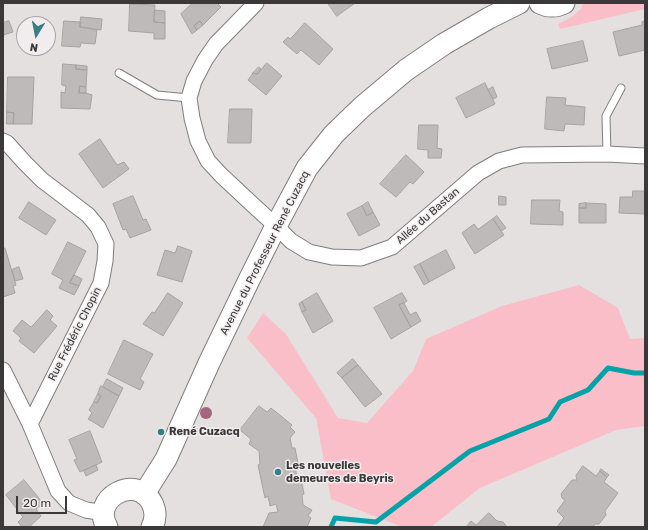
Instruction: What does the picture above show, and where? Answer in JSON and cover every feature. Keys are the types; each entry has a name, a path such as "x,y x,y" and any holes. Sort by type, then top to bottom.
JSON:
{"street":[{"name":"Allée du Bastan","path":"256,3 216,44 205,60 194,81 189,98 192,118 198,141 208,162 291,241 309,252 332,257 361,258 392,248 478,173 499,160 522,155 607,154 645,156"},
{"name":"Avenue du Professeur René Cuzacq","path":"144,494 166,459 209,363 276,226 307,168 334,134 362,107 406,70 444,44 489,18 519,3"},
{"path":"540,3 551,6 564,3"},
{"name":"Rue Frédéric Chopin","path":"3,141 7,143 42,180 88,214 98,227 106,244 101,283 30,424"},
{"path":"3,370 30,424 58,491 69,503 106,520 106,505 110,498 116,493 124,490 134,490 144,494 150,500 154,508 155,516 152,527"}],"lane":[{"path":"119,73 157,95 189,98"},
{"path":"607,154 606,116 622,88"}],"shaded area":[{"path":"583,3 645,3 645,9 560,29 558,24 570,18 581,9"},
{"path":"579,285 618,308 630,339 645,338 645,426 616,430 480,488 431,527 402,527 331,499 316,418 247,338 263,313 286,334 338,418 367,423 413,371 426,339 502,306"}],"building":[{"path":"193,3 217,3 221,7 203,25 200,21 194,26 197,30 192,34 181,14"},
{"path":"328,3 355,3 337,16"},
{"path":"130,4 155,5 154,22 165,23 165,39 154,39 154,33 129,31"},
{"path":"155,10 165,11 165,23 154,22"},
{"path":"81,17 102,19 101,30 80,27"},
{"path":"9,21 13,32 3,35 3,23"},
{"path":"64,21 81,22 80,27 97,30 95,44 81,43 80,47 62,46"},
{"path":"200,21 203,25 197,30 194,26"},
{"path":"645,21 645,50 619,56 613,32 642,25 642,22"},
{"path":"305,23 333,49 319,65 301,50 297,54 283,42 288,37 290,39"},
{"path":"583,41 588,61 552,69 547,49"},
{"path":"267,63 282,76 266,95 248,80 253,73 257,74"},
{"path":"63,64 76,65 76,69 87,70 86,87 80,86 79,93 92,95 90,109 61,108 61,92 65,93 66,86 62,85"},
{"path":"76,65 87,66 87,70 76,69"},
{"path":"259,67 261,69 257,74 253,73"},
{"path":"8,77 34,77 32,124 13,124 14,113 7,112"},
{"path":"485,83 495,104 466,118 456,98"},
{"path":"80,86 86,87 86,93 79,93"},
{"path":"493,87 497,97 493,99 488,90"},
{"path":"547,97 566,98 565,105 585,107 584,125 565,124 564,131 545,129"},
{"path":"230,109 252,109 251,143 228,143"},
{"path":"7,112 14,113 13,124 7,124"},
{"path":"419,125 438,125 437,148 442,149 441,158 428,158 428,150 418,149"},
{"path":"100,139 117,165 124,162 129,169 103,188 79,154"},
{"path":"406,155 424,172 413,184 410,182 396,197 380,184"},
{"path":"633,191 645,191 645,214 619,213 620,197 632,197"},
{"path":"133,196 143,220 146,219 151,230 130,238 126,229 123,230 113,204"},
{"path":"499,196 506,197 506,205 499,205"},
{"path":"532,200 560,200 559,211 563,212 563,225 531,224"},
{"path":"29,202 56,220 46,235 19,218"},
{"path":"368,202 373,212 367,216 362,206"},
{"path":"586,203 586,208 579,208 579,204"},
{"path":"586,203 606,204 606,223 579,223 579,208 586,208"},
{"path":"362,206 367,216 373,212 380,225 359,236 347,214"},
{"path":"497,216 506,228 501,231 493,219"},
{"path":"493,219 504,235 475,254 462,233 474,224 478,229"},
{"path":"68,242 86,251 70,283 79,286 74,295 59,288 63,280 52,274"},
{"path":"178,246 192,251 182,282 157,275 165,250 175,253"},
{"path":"3,248 5,248 16,285 13,286 15,293 3,297"},
{"path":"446,250 455,268 429,282 420,264"},
{"path":"420,264 429,282 424,285 414,267"},
{"path":"19,267 23,279 15,281 12,270"},
{"path":"74,275 82,279 79,286 70,283"},
{"path":"168,293 183,303 163,336 143,324 152,312 154,313"},
{"path":"317,293 333,321 313,333 302,312 306,310 302,302"},
{"path":"402,293 407,301 399,305 411,327 391,339 374,308"},
{"path":"302,302 306,310 302,312 299,304"},
{"path":"404,303 410,315 416,312 421,321 411,327 399,305"},
{"path":"47,310 53,316 50,320 57,326 34,353 19,341 21,338 13,331 22,320 31,327"},
{"path":"124,340 153,354 140,379 144,382 140,390 108,374"},
{"path":"353,359 358,365 342,378 337,373"},
{"path":"358,365 382,394 365,407 342,378"},
{"path":"107,379 123,388 119,396 103,387"},
{"path":"101,386 119,396 103,428 88,419 92,413 89,410 94,402 97,403 101,396 98,394"},
{"path":"98,394 101,396 97,403 94,402"},
{"name":"Les nouvelles demeures de Beyris","path":"259,406 267,412 271,408 292,425 290,427 295,432 290,438 292,448 295,448 298,463 295,463 297,480 301,479 304,494 302,495 303,505 312,510 308,516 311,518 307,527 263,527 269,513 278,512 276,504 270,506 268,496 265,498 258,465 260,464 259,451 249,444 251,439 240,430"},
{"path":"90,431 102,462 80,472 74,460 77,459 69,440"},
{"path":"96,465 98,470 86,476 84,471"},
{"path":"583,466 596,476 600,471 607,477 604,482 618,493 605,511 606,515 599,524 595,524 593,527 557,527 564,518 557,511 565,500 562,498 561,494 572,480 577,480 576,476"},
{"path":"601,469 609,475 607,477 600,471"},
{"path":"24,480 43,503 36,509 41,516 29,527 22,527 18,522 23,517 6,495"},
{"path":"489,513 497,521 503,522 507,527 466,527 471,521 476,525"}],"waterway":[{"path":"331,527 335,518 376,522 470,451 549,419 560,402 588,390 608,368 634,373 645,373"}],"place":[{"name":"René Cuzacq","path":"161,432"},
{"name":"Les nouvelles demeures de Beyris","path":"278,472"}]}
